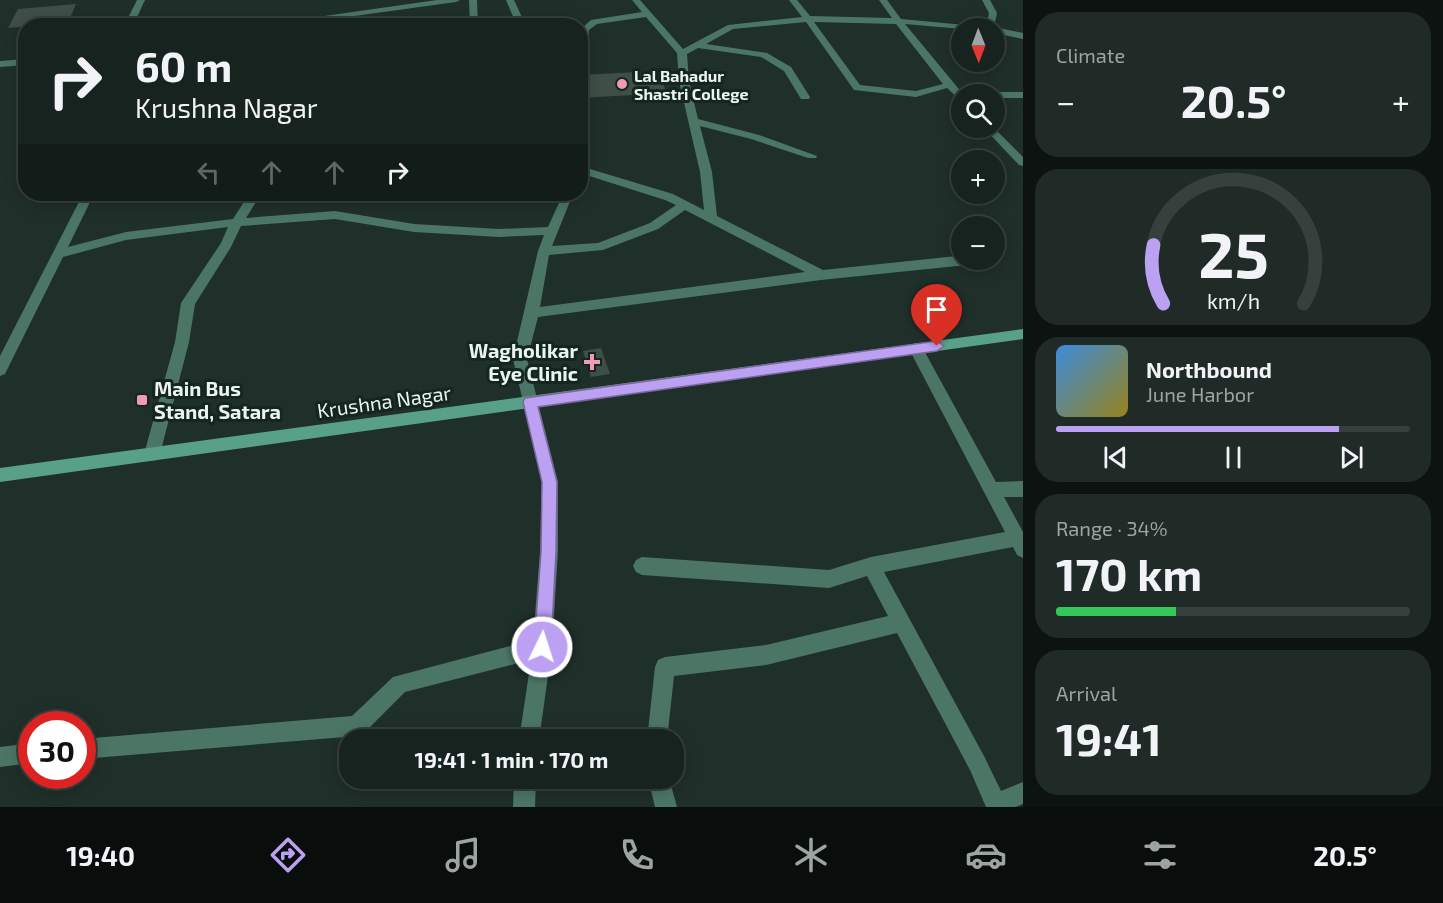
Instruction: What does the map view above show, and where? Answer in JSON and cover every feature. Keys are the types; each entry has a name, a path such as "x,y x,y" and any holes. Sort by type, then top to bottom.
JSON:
{"main road":[{"name":"Krushna Nagar","path":"0,475 1023,334"}],"street":[{"path":"132,18 141,0"},
{"path":"304,18 344,11 376,14 456,0"},
{"path":"473,0 474,18"},
{"path":"510,0 519,18"},
{"path":"636,0 682,53 684,81 706,172 711,218"},
{"path":"793,0 856,88 916,93 948,85"},
{"path":"883,0 896,21 951,88"},
{"path":"986,0 993,13 992,18"},
{"path":"588,27 594,22 648,14"},
{"path":"682,53 731,27 808,19 896,21 951,26"},
{"path":"1005,32 1023,36"},
{"path":"697,45 764,55 788,69 805,97"},
{"path":"0,64 18,63"},
{"path":"1005,95 1023,95"},
{"path":"694,121 755,137 812,156"},
{"path":"998,138 1023,164"},
{"path":"588,172 669,197 821,275"},
{"path":"0,370 84,201"},
{"path":"152,454 182,342 188,303 227,244 236,223 250,201"},
{"path":"531,729 542,647 549,552 550,482 520,359 544,251 565,201"},
{"path":"544,251 599,247 654,226 685,205"},
{"path":"57,254 126,236 236,223 335,215 414,228 499,233 553,231"},
{"path":"532,312 821,275 951,262"},
{"path":"642,566 829,579 871,566 1020,543 916,349"},
{"path":"992,490 1023,489"},
{"path":"871,566 977,763 996,805 1023,793"},
{"path":"658,729 665,667 766,655 902,622"},
{"path":"96,748 357,726 400,684 542,647"},
{"path":"0,757 18,755"},
{"path":"525,789 525,807"},
{"path":"661,789 666,807"}],"building":[{"path":"76,4 70,18 18,18 18,27 8,28 18,9"},
{"name":"Lal Bahadur Shastri College","path":"658,71 667,93 588,98 588,75"},
{"path":"601,348 610,374 591,377 583,351"}],"place":[{"name":"Lal Bahadur Shastri College","path":"622,84"},
{"name":"Wagholikar Eye Clinic","path":"592,362"},
{"name":"Main Bus Stand, Satara","path":"142,400"}],"route":[{"path":"542,647 549,552 550,482 530,402 937,346"}]}
